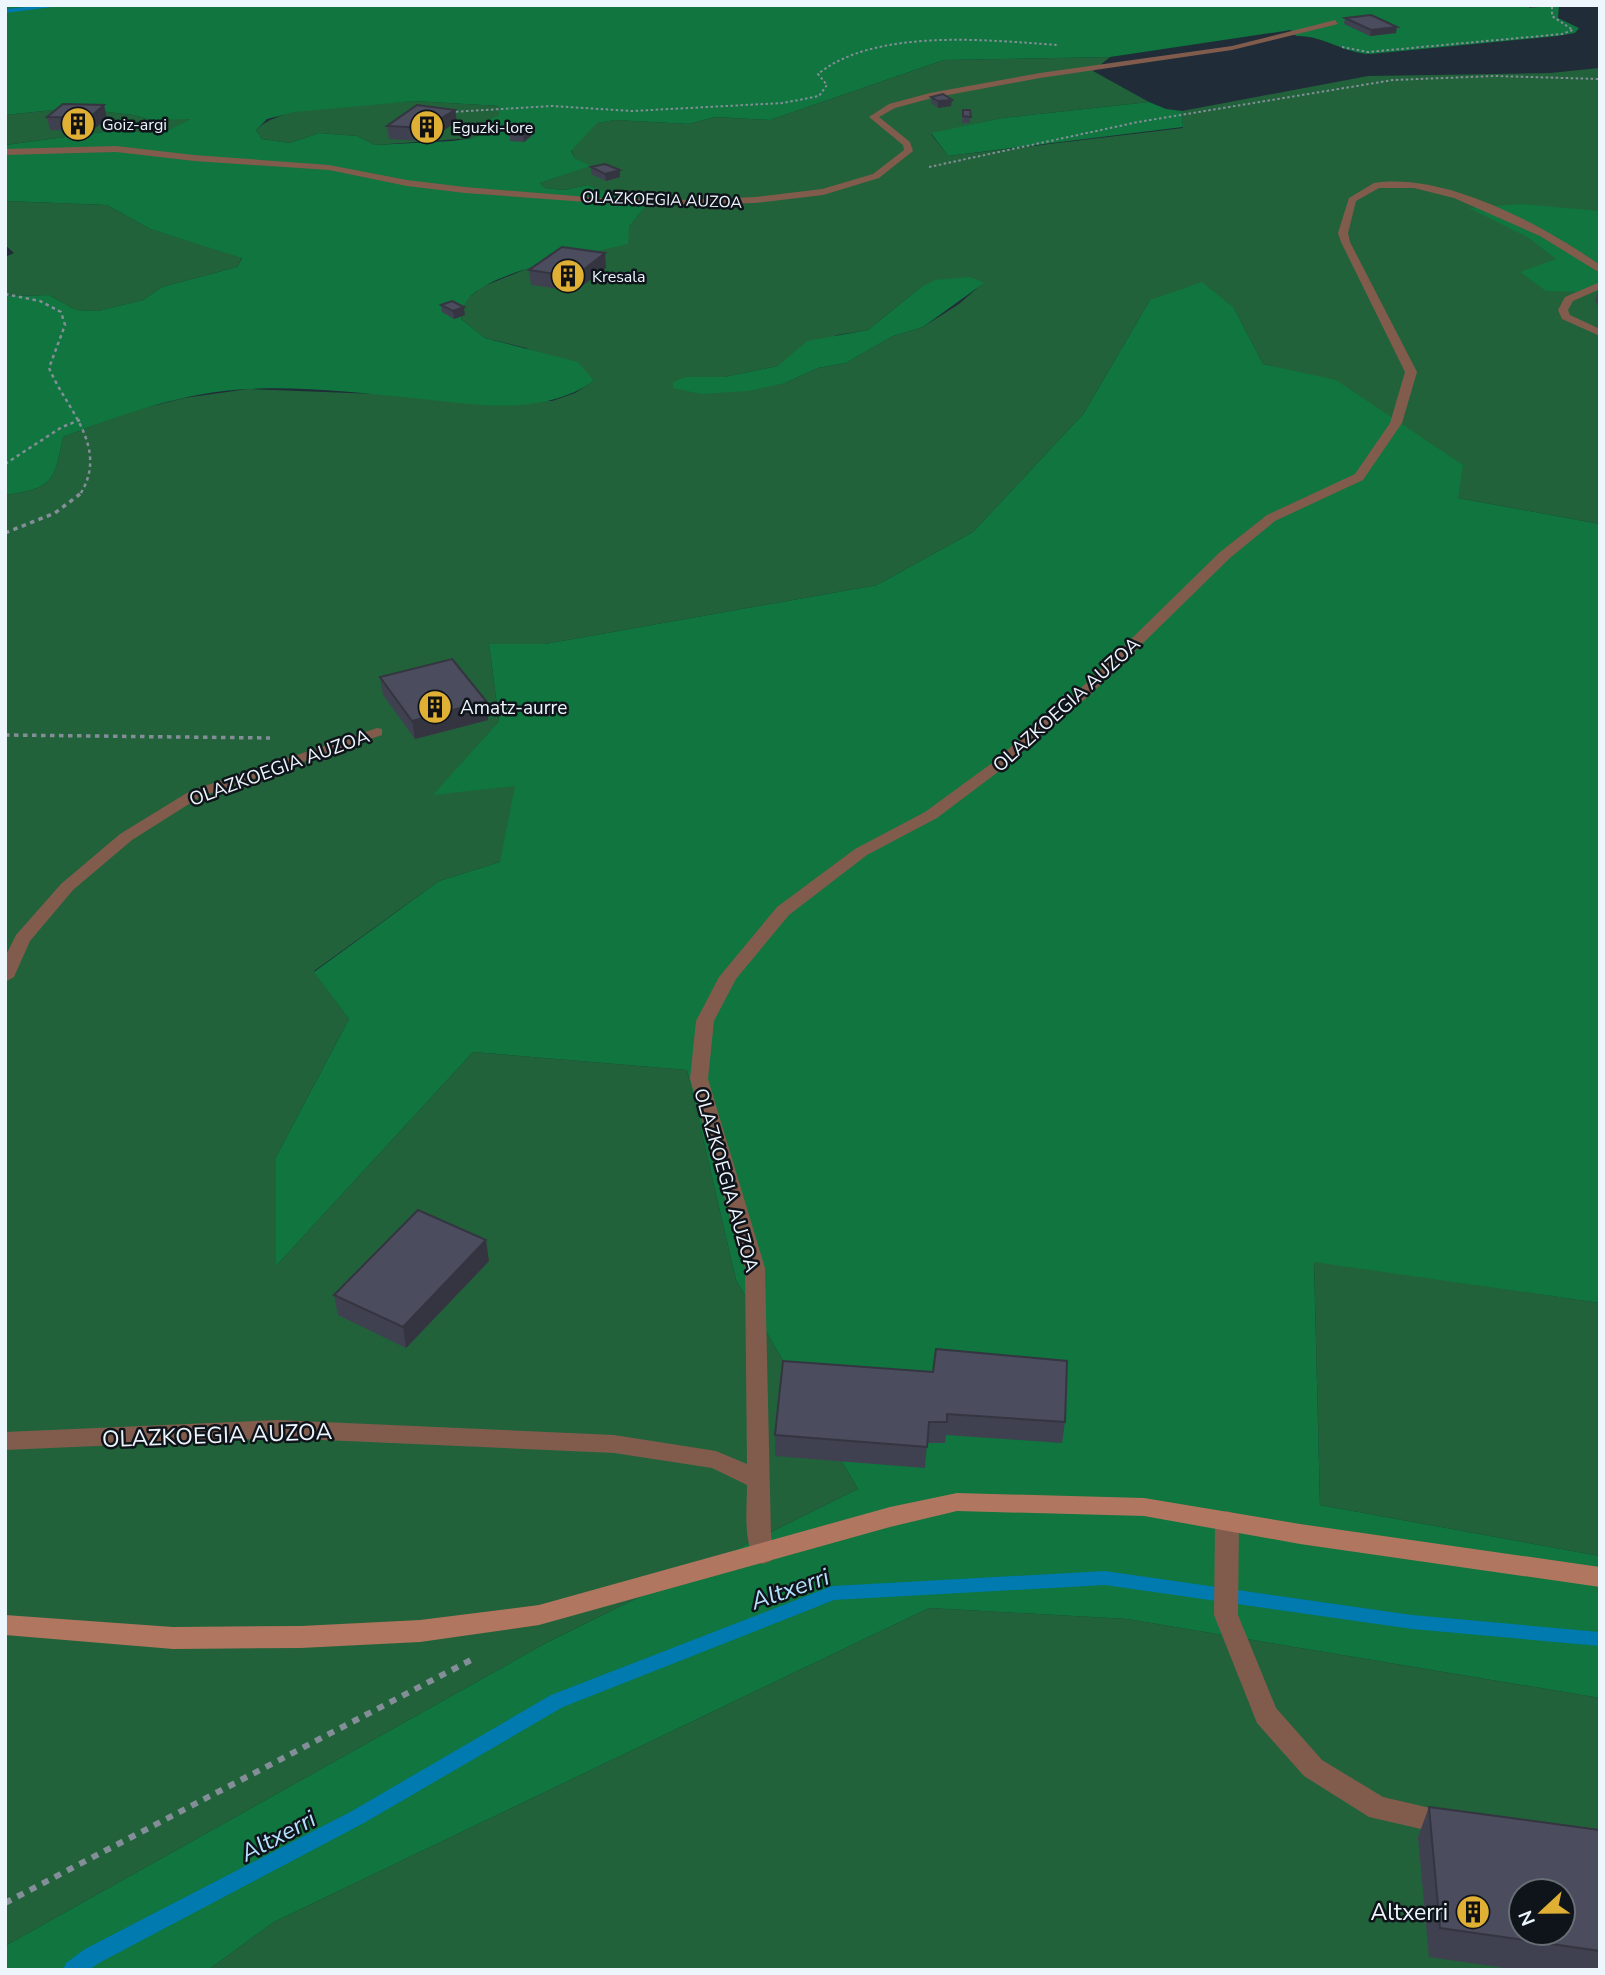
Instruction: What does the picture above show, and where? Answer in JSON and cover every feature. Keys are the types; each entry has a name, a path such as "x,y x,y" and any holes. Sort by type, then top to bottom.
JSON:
{"street":[{"name":"OLAZKOEGIA AUZOA","path":"5,152 115,149 203,159 314,165 390,180 459,189 670,202 748,202 836,189 885,172 909,152 907,144 873,117 877,111 910,99 974,86 1230,48 1335,22"},
{"name":"OLAZKOEGIA AUZOA","path":"763,1554 759,1536 755,1268 699,1079 705,1021 728,977 783,911 861,852 931,815 997,766 1086,691 1225,555 1271,518 1359,477 1396,423 1411,372 1343,236 1349,206 1358,195 1383,186 1432,187 1449,191 1516,220 1577,251 1600,270"},
{"path":"1600,285 1569,299 1563,310 1566,317 1600,333"},
{"name":"OLAZKOEGIA AUZOA","path":"5,977 22,939 67,887 125,837 195,794 377,732"},
{"name":"OLAZKOEGIA AUZOA","path":"5,1441 278,1429 614,1444 716,1460 758,1480"},
{"path":"5,1625 173,1638 301,1637 421,1631 539,1615 890,1517 957,1502 1144,1507 1600,1577"},
{"path":"1227,1521 1226,1615 1266,1715 1313,1768 1378,1808 1472,1826"}],"path":[{"path":"1303,30 1347,49 1368,52 1562,34 1573,30 1552,16 1552,5"},
{"path":"444,112 552,106 632,111 783,103 819,96 827,85 818,74 844,56 865,51 983,41 1062,46"},
{"path":"920,169 1126,124 1393,80 1485,76 1600,79"},
{"path":"5,294 40,301 61,312 65,325 49,369 54,382 80,421 91,464 91,477 81,496 72,504 5,533"},
{"path":"5,464 55,430 80,421"},
{"path":"5,735 294,737 312,739 332,748"},
{"path":"5,1903 454,1671 475,1657"}],"green space":[{"path":"5,5 1559,5 1558,18 1579,28 1575,33 1557,36 1370,54 1351,51 1315,38 1296,36 1291,30 1110,57 944,60 770,120 715,117 689,124 615,120 597,123 571,151 575,158 591,166 540,183 545,188 564,190 588,185 645,207 629,227 628,244 543,264 498,279 468,299 461,319 485,338 578,362 594,381 573,393 551,400 506,406 289,388 224,391 177,399 131,412 63,437 57,464 49,481 33,489 5,495 5,296 49,295 76,310 98,311 143,300 162,287 237,267 242,258 150,229 107,205 5,201 5,145 110,131 163,133 190,119 151,120 133,115 74,108 5,115","holes":["415,101 499,106 499,115 487,121 487,130 473,138 452,141 375,145 357,136 319,133 290,143 262,139 256,130 267,119 295,112"]},
{"path":"1110,57 1093,71 1149,102 1002,118 931,134 948,156 1183,128 1182,111 1368,76 1550,73 1600,68 1600,524 1458,498 1336,381 1263,364 1234,308 1150,300 1084,413 973,532 877,585 545,644 489,644 499,721 434,795 608,682 500,862 439,881 314,971 349,1019 276,1157 276,1266 473,1052 687,1070 736,1280 858,1489 546,1643 5,1946 5,495 33,489 49,481 57,464 63,437 129,412 184,398 248,389 552,401 575,393 594,381 526,348 485,338 461,319 466,300 482,287 629,227 644,208 588,185 564,190 545,188 540,183 590,166 575,158 571,150 596,123 615,120 689,124 715,117 770,120 944,60","holes":["983,283 959,304 923,327 893,336 846,363 818,368 785,383 685,377 724,377 778,366 837,335 868,330 921,287"]},
{"path":"415,101 499,106 499,115 487,130 473,138 375,145 357,136 319,133 290,143 262,139 256,130 269,121 308,109"},
{"path":"1149,102 1166,109 1182,111 1183,127 948,156 931,133 1002,118"},
{"path":"74,108 133,115 151,120 192,118 164,133 110,131 5,145 5,115"},
{"path":"5,201 107,205 150,229 242,257 237,267 162,287 143,300 98,311 76,310 49,295 5,296 5,257 14,253 5,245"},
{"path":"1520,204 1600,211 1600,292 1546,291 1520,272 1556,259 1529,238 1469,208"},
{"path":"970,277 984,283 923,327 893,336 846,363 818,368 785,383 748,391 701,394 673,388 673,382 685,377 724,377 778,366 807,341 868,330 921,287 935,280"},
{"path":"1202,282 1234,308 1263,364 1336,380 1463,465 1458,498 1600,524 1600,1303 1314,1262 1320,1505 1600,1556 1600,1698 1127,1619 929,1608 274,1922 208,1970 5,1970 5,1946 546,1643 858,1489 736,1280 687,1070 473,1052 276,1266 276,1157 349,1019 314,972 439,881 500,862 515,786 433,795 499,721 489,644 545,644 877,585 973,532 1084,413 1150,300"},
{"path":"1314,1261 1600,1303 1600,1556 1320,1505"},
{"path":"929,1608 1127,1619 1600,1698 1600,1970 208,1970 274,1922"}],"building":[{"path":"1371,15 1397,27 1371,30 1345,18"},
{"path":"943,94 952,100 938,101 931,97"},
{"path":"63,104 104,105 89,118 47,117"},
{"path":"417,105 455,110 424,128 387,126"},
{"path":"963,110 970,110 971,117 963,116"},
{"path":"517,128 531,129 523,135 510,134"},
{"path":"605,164 620,170 605,174 591,167"},
{"path":"562,247 605,253 574,277 529,270"},
{"path":"452,301 464,307 453,311 441,305"},
{"path":"452,659 486,701 412,721 380,677"},
{"path":"418,1210 486,1240 403,1327 334,1295"},
{"path":"936,1349 1067,1361 1065,1422 947,1414 947,1422 929,1422 927,1447 775,1435 783,1361 933,1372"},
{"path":"1429,1807 1600,1830 1600,1951 1572,1947 1577,1947 1577,1877 1507,1877 1507,1938 1440,1928"}],"waterway":[{"path":"5,11 66,5"},
{"name":"Altxerri","path":"73,1970 92,1956 358,1817 557,1701 833,1593 1105,1578 1412,1622 1600,1639"}],"place":[{"name":"Goiz-argi","path":"78,124"},
{"name":"Eguzki-lore","path":"427,127"},
{"name":"Kresala","path":"568,276"},
{"name":"Amatz-aurre","path":"435,707"},
{"name":"Altxerri","path":"1473,1912"}]}
